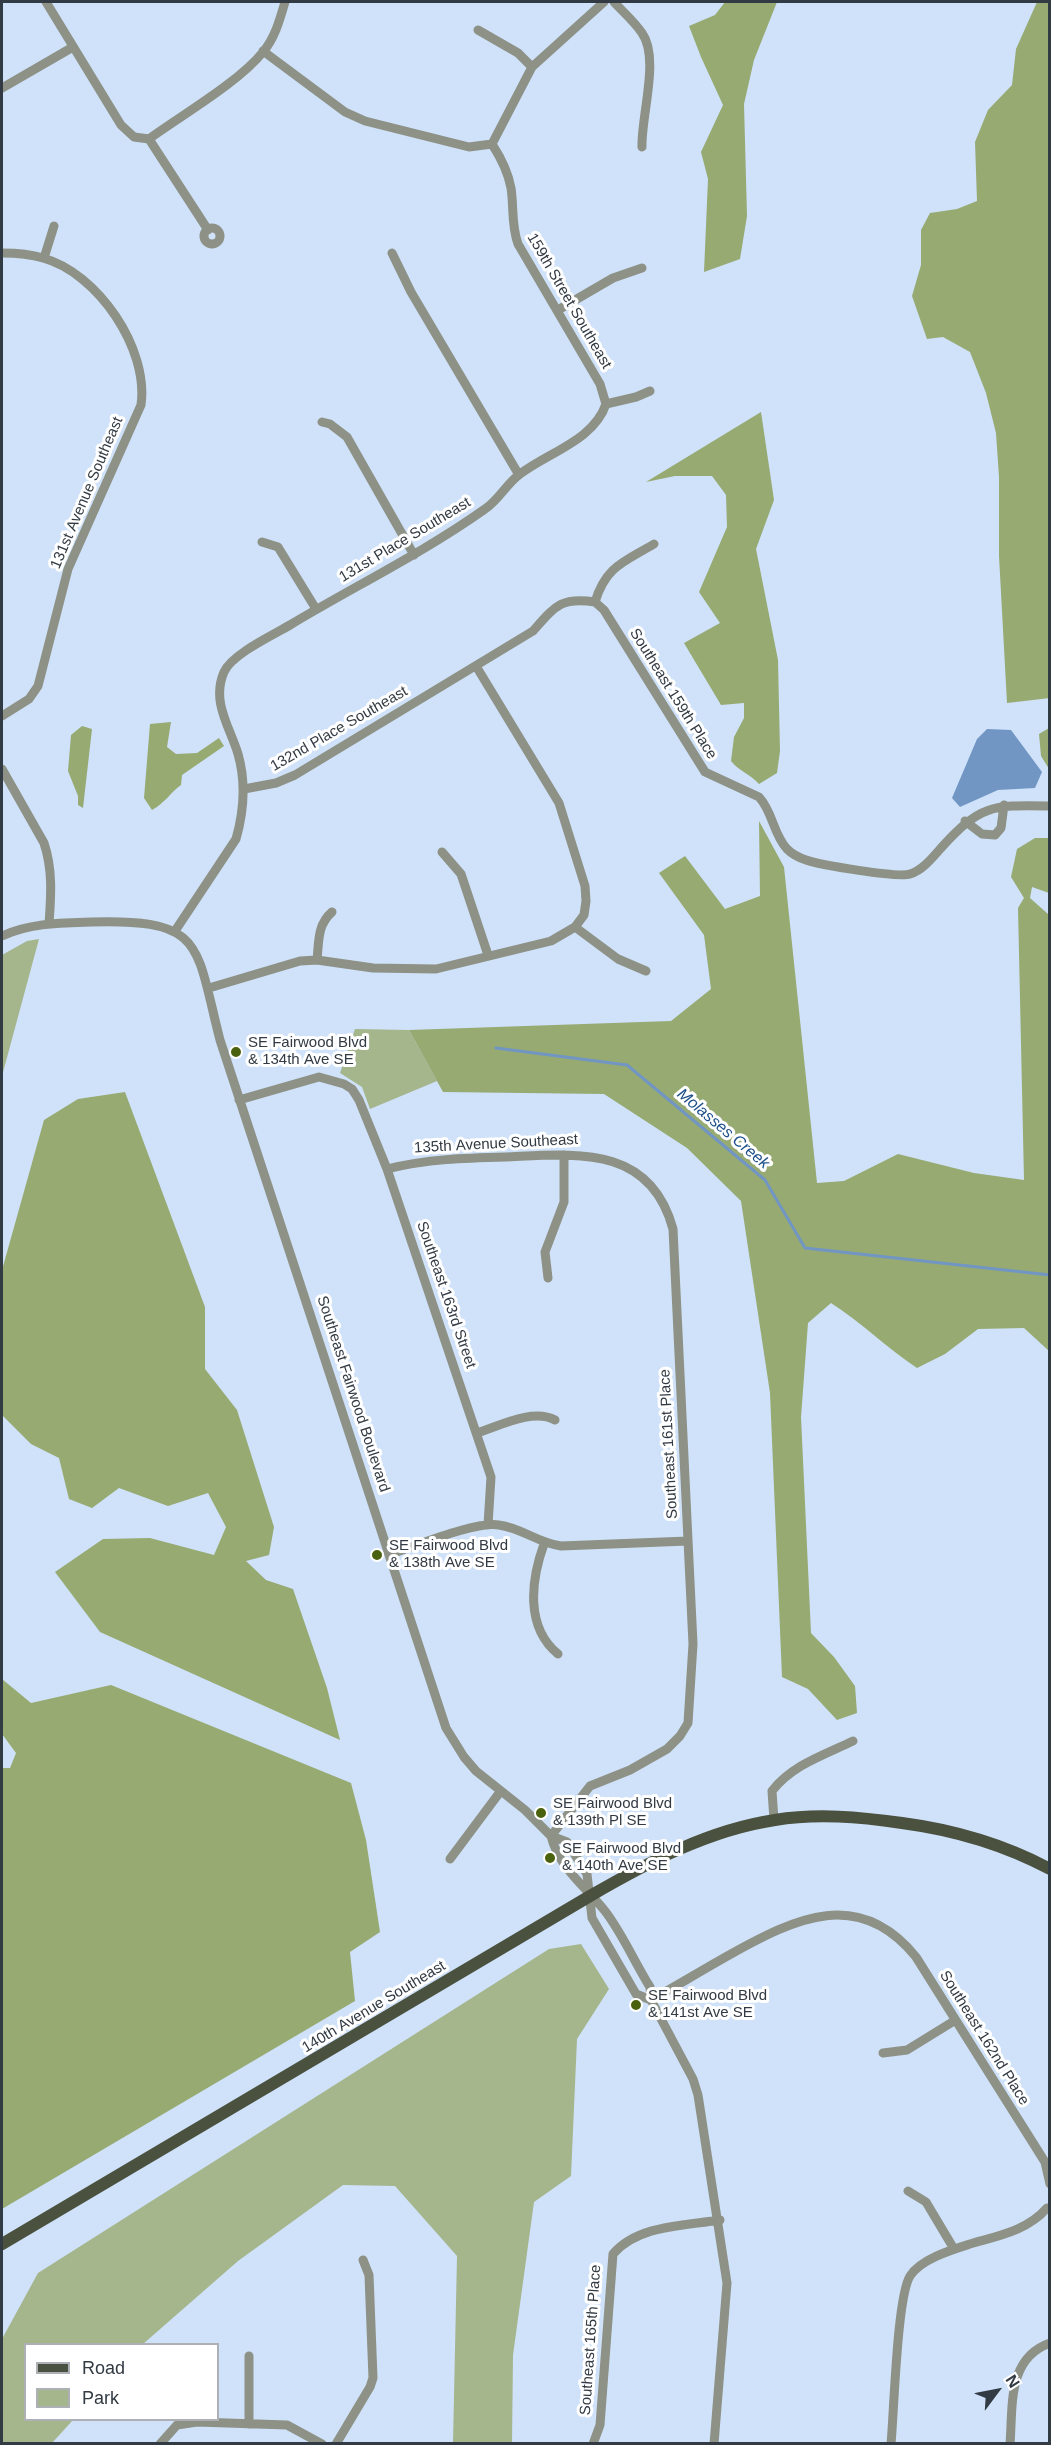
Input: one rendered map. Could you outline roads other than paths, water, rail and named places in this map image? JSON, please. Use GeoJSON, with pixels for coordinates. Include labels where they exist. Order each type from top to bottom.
{"type":"FeatureCollection","features":[{"type":"Feature","properties":{"kind":"main road","name":"140th Avenue Southeast"},"geometry":{"type":"LineString","coordinates":[[2,2244],[590,1896],[651,1861],[701,1840],[774,1820],[857,1817],[924,1826],[980,1838],[1050,1869]]}},
{"type":"Feature","properties":{"kind":"street"},"geometry":{"type":"LineString","coordinates":[[46,2],[121,125],[134,137],[149,139],[245,69],[263,51],[278,26],[285,2]]}},
{"type":"Feature","properties":{"kind":"street"},"geometry":{"type":"LineString","coordinates":[[263,51],[345,112],[365,121],[469,147],[492,144],[532,67],[604,2]]}},
{"type":"Feature","properties":{"kind":"street"},"geometry":{"type":"LineString","coordinates":[[614,2],[643,33],[649,46],[650,61],[641,126],[642,147]]}},
{"type":"Feature","properties":{"kind":"street"},"geometry":{"type":"LineString","coordinates":[[478,30],[518,53],[532,67]]}},
{"type":"Feature","properties":{"kind":"street"},"geometry":{"type":"LineString","coordinates":[[2,88],[73,47]]}},
{"type":"Feature","properties":{"kind":"street"},"geometry":{"type":"LineString","coordinates":[[149,139],[208,230]]}},
{"type":"Feature","properties":{"kind":"street","name":"159th Street Southeast"},"geometry":{"type":"LineString","coordinates":[[492,144],[507,170],[511,188],[513,231],[518,244],[600,384],[606,404]]}},
{"type":"Feature","properties":{"kind":"street"},"geometry":{"type":"LineString","coordinates":[[2,252],[44,258],[54,226]]}},
{"type":"Feature","properties":{"kind":"street"},"geometry":{"type":"LineString","coordinates":[[392,253],[411,292],[519,474]]}},
{"type":"Feature","properties":{"kind":"street","name":"131st Avenue Southeast"},"geometry":{"type":"LineString","coordinates":[[2,716],[29,699],[38,686],[68,569],[141,405],[142,383],[137,358],[110,308],[91,286],[44,258]]}},
{"type":"Feature","properties":{"kind":"street"},"geometry":{"type":"LineString","coordinates":[[558,310],[613,278],[642,268]]}},
{"type":"Feature","properties":{"kind":"street"},"geometry":{"type":"LineString","coordinates":[[606,404],[650,391]]}},
{"type":"Feature","properties":{"kind":"street","name":"131st Place Southeast"},"geometry":{"type":"LineString","coordinates":[[244,789],[238,754],[219,701],[224,670],[236,658],[316,609],[414,555],[488,507],[519,474],[591,430],[606,404]]}},
{"type":"Feature","properties":{"kind":"street"},"geometry":{"type":"LineString","coordinates":[[322,422],[330,424],[347,438],[414,555]]}},
{"type":"Feature","properties":{"kind":"street"},"geometry":{"type":"LineString","coordinates":[[262,542],[278,546],[316,609]]}},
{"type":"Feature","properties":{"kind":"street"},"geometry":{"type":"LineString","coordinates":[[595,602],[600,584],[608,572],[654,544]]}},
{"type":"Feature","properties":{"kind":"street","name":"132nd Place Southeast"},"geometry":{"type":"LineString","coordinates":[[244,789],[276,783],[295,775],[533,631],[555,607],[565,601],[595,602]]}},
{"type":"Feature","properties":{"kind":"street","name":"Southeast 159th Place"},"geometry":{"type":"LineString","coordinates":[[595,602],[604,610],[705,772],[759,797],[765,804],[779,840],[796,855],[807,861],[910,874],[928,863],[966,821],[1004,805],[1050,806]]}},
{"type":"Feature","properties":{"kind":"street"},"geometry":{"type":"LineString","coordinates":[[208,988],[300,961],[317,960],[373,968],[436,969],[551,941],[575,927],[584,915],[585,886],[559,803],[476,666]]}},
{"type":"Feature","properties":{"kind":"street"},"geometry":{"type":"LineString","coordinates":[[2,769],[44,843],[48,855],[51,872],[50,924]]}},
{"type":"Feature","properties":{"kind":"street"},"geometry":{"type":"LineString","coordinates":[[2,936],[18,928],[50,924],[138,921],[160,925],[175,931],[236,839],[244,789]]}},
{"type":"Feature","properties":{"kind":"street"},"geometry":{"type":"LineString","coordinates":[[966,821],[982,834],[994,835],[1001,828],[1004,805]]}},
{"type":"Feature","properties":{"kind":"street"},"geometry":{"type":"LineString","coordinates":[[442,852],[461,874],[488,955]]}},
{"type":"Feature","properties":{"kind":"street"},"geometry":{"type":"LineString","coordinates":[[317,960],[320,928],[324,919],[332,912]]}},
{"type":"Feature","properties":{"kind":"street"},"geometry":{"type":"LineString","coordinates":[[575,927],[618,959],[646,971]]}},
{"type":"Feature","properties":{"kind":"street","name":"Southeast Fairwood Boulevard"},"geometry":{"type":"LineString","coordinates":[[175,931],[200,960],[219,1040],[418,1636],[428,1679],[446,1728],[464,1757],[500,1792],[525,1810],[551,1836],[567,1842],[586,1874],[592,1918],[636,1994],[651,2000]]}},
{"type":"Feature","properties":{"kind":"street","name":"Southeast 163rd Street"},"geometry":{"type":"LineString","coordinates":[[239,1100],[319,1077],[344,1084],[352,1089],[359,1100],[387,1169],[491,1477],[488,1525]]}},
{"type":"Feature","properties":{"kind":"street"},"geometry":{"type":"LineString","coordinates":[[548,1278],[545,1252],[564,1202],[564,1155]]}},
{"type":"Feature","properties":{"kind":"street","name":"135th Avenue Southeast"},"geometry":{"type":"LineString","coordinates":[[387,1169],[425,1160],[564,1155],[599,1157],[615,1161],[639,1175]]}},
{"type":"Feature","properties":{"kind":"street","name":"Southeast 161st Place"},"geometry":{"type":"LineString","coordinates":[[551,1836],[590,1786],[630,1770],[667,1749],[680,1736],[688,1723],[693,1644],[673,1228],[664,1203],[639,1175]]}},
{"type":"Feature","properties":{"kind":"street"},"geometry":{"type":"LineString","coordinates":[[477,1433],[532,1416],[547,1416],[555,1420]]}},
{"type":"Feature","properties":{"kind":"street"},"geometry":{"type":"LineString","coordinates":[[390,1554],[488,1525],[510,1527],[544,1544],[561,1546],[688,1541]]}},
{"type":"Feature","properties":{"kind":"street"},"geometry":{"type":"LineString","coordinates":[[544,1544],[534,1571],[533,1602],[546,1644],[558,1654]]}},
{"type":"Feature","properties":{"kind":"street"},"geometry":{"type":"LineString","coordinates":[[774,1820],[772,1791],[781,1780],[794,1769],[853,1742]]}},
{"type":"Feature","properties":{"kind":"street"},"geometry":{"type":"LineString","coordinates":[[450,1858],[500,1792]]}},
{"type":"Feature","properties":{"kind":"street","name":"Southeast Fairwood Boulevard"},"geometry":{"type":"LineString","coordinates":[[551,1836],[554,1848],[570,1872],[605,1911],[650,1987],[651,2000],[693,2079],[698,2095],[720,2220],[727,2283],[714,2444]]}},
{"type":"Feature","properties":{"kind":"street","name":"Southeast 162nd Place"},"geometry":{"type":"LineString","coordinates":[[651,2000],[779,1927],[831,1914],[850,1916],[872,1924],[905,1944],[1045,2162],[1050,2184]]}},
{"type":"Feature","properties":{"kind":"street"},"geometry":{"type":"LineString","coordinates":[[883,2053],[907,2050],[954,2021]]}},
{"type":"Feature","properties":{"kind":"street"},"geometry":{"type":"LineString","coordinates":[[908,2191],[926,2202],[954,2249]]}},
{"type":"Feature","properties":{"kind":"street"},"geometry":{"type":"LineString","coordinates":[[891,2444],[903,2299],[911,2275],[932,2259],[954,2249],[1023,2228],[1049,2206]]}},
{"type":"Feature","properties":{"kind":"street","name":"Southeast 165th Place"},"geometry":{"type":"LineString","coordinates":[[593,2444],[600,2425],[610,2268],[613,2254],[624,2242],[638,2234],[720,2220]]}},
{"type":"Feature","properties":{"kind":"street"},"geometry":{"type":"LineString","coordinates":[[336,2444],[373,2378],[369,2275],[363,2260]]}},
{"type":"Feature","properties":{"kind":"street"},"geometry":{"type":"LineString","coordinates":[[1010,2444],[1015,2376],[1023,2361],[1033,2350],[1050,2343]]}},
{"type":"Feature","properties":{"kind":"street"},"geometry":{"type":"LineString","coordinates":[[249,2356],[249,2424]]}},
{"type":"Feature","properties":{"kind":"street"},"geometry":{"type":"LineString","coordinates":[[160,2444],[177,2425],[186,2423],[287,2425],[322,2444]]}},
{"type":"Feature","properties":{"kind":"water"},"geometry":{"type":"Polygon","coordinates":[[[987,729],[1011,730],[1042,772],[1035,788],[998,790],[960,807],[952,798],[977,739],[987,729]]]}},
{"type":"Feature","properties":{"kind":"waterway","name":"Molasses Creek"},"geometry":{"type":"LineString","coordinates":[[496,1048],[627,1065],[765,1180],[805,1248],[1050,1275]]}},
{"type":"Feature","properties":{"kind":"place","name":"SE Fairwood Blvd & 134th Ave SE"},"geometry":{"type":"Point","coordinates":[236,1052]}},
{"type":"Feature","properties":{"kind":"place","name":"SE Fairwood Blvd & 138th Ave SE"},"geometry":{"type":"Point","coordinates":[377,1555]}},
{"type":"Feature","properties":{"kind":"place","name":"SE Fairwood Blvd & 139th Pl SE"},"geometry":{"type":"Point","coordinates":[541,1813]}},
{"type":"Feature","properties":{"kind":"place","name":"SE Fairwood Blvd & 140th Ave SE"},"geometry":{"type":"Point","coordinates":[550,1858]}},
{"type":"Feature","properties":{"kind":"place","name":"SE Fairwood Blvd & 141st Ave SE"},"geometry":{"type":"Point","coordinates":[636,2005]}}]}
